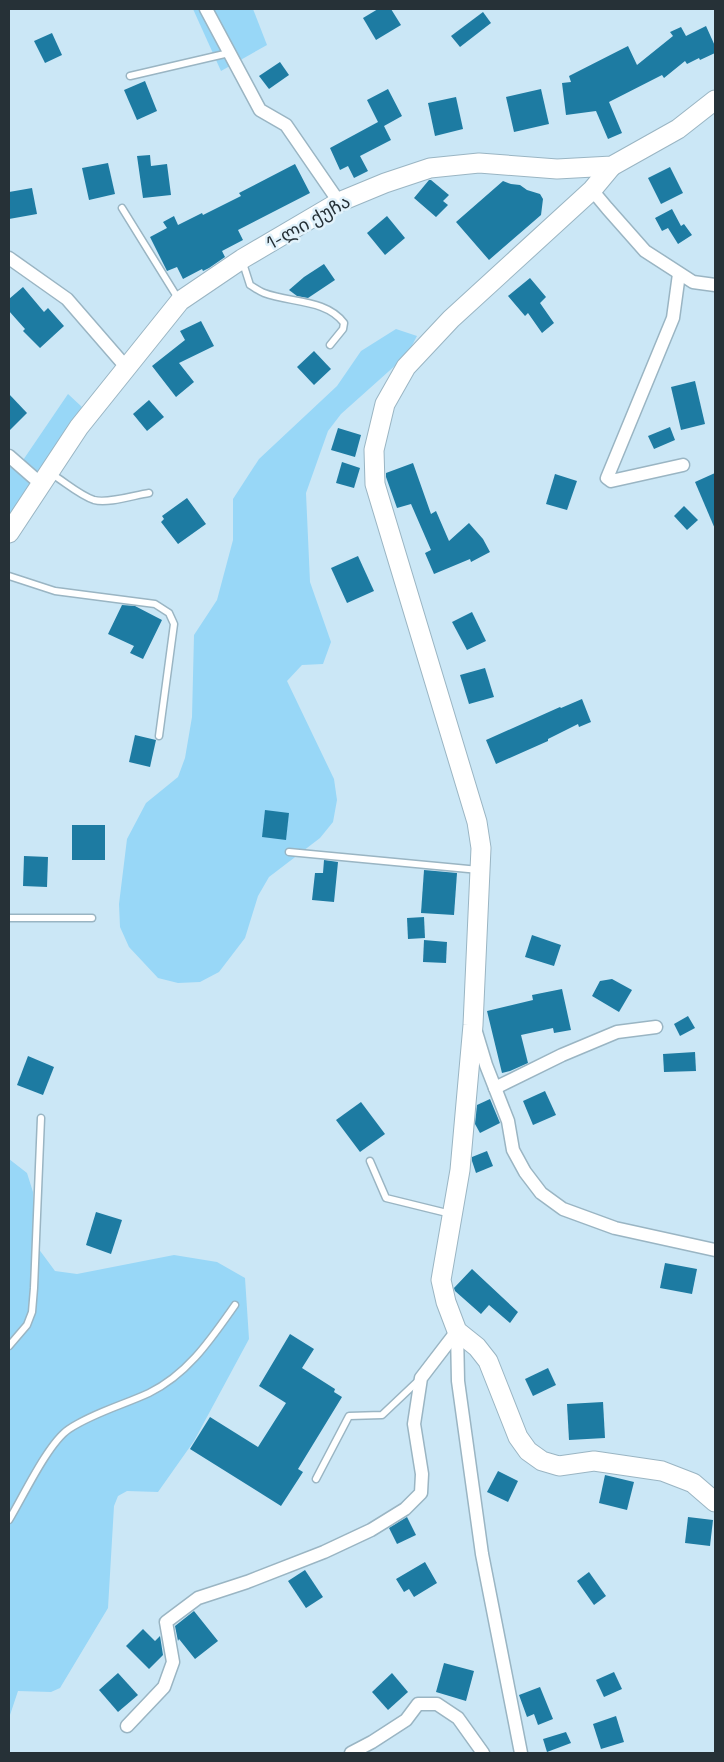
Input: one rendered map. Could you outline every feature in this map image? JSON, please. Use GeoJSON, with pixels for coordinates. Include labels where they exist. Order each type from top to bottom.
{"type":"FeatureCollection","features":[{"type":"Feature","properties":{"kind":"street"},"geometry":{"type":"LineString","coordinates":[[206,9],[260,110],[286,125],[339,202]]}},
{"type":"Feature","properties":{"kind":"street","name":"1-ლი ქუჩა"},"geometry":{"type":"LineString","coordinates":[[9,533],[78,427],[180,301],[242,259],[339,202],[385,183],[430,168],[478,163],[557,169],[612,166],[678,130],[715,100]]}},
{"type":"Feature","properties":{"kind":"street"},"geometry":{"type":"LineString","coordinates":[[521,1753],[482,1554],[458,1380],[457,1331],[446,1302],[441,1280],[460,1170],[473,1025],[481,848],[477,822],[375,484],[374,450],[385,404],[406,367],[451,319],[592,190],[612,166]]}},
{"type":"Feature","properties":{"kind":"street"},"geometry":{"type":"LineString","coordinates":[[592,190],[645,251],[693,282],[715,285]]}},
{"type":"Feature","properties":{"kind":"street"},"geometry":{"type":"LineString","coordinates":[[9,258],[67,299],[126,367]]}},
{"type":"Feature","properties":{"kind":"street"},"geometry":{"type":"LineString","coordinates":[[679,274],[673,318],[607,478],[612,481],[683,465]]}},
{"type":"Feature","properties":{"kind":"street"},"geometry":{"type":"LineString","coordinates":[[9,456],[45,478]]}},
{"type":"Feature","properties":{"kind":"street"},"geometry":{"type":"LineString","coordinates":[[473,1025],[508,1121],[514,1150],[525,1172],[541,1193],[563,1209],[615,1228],[715,1250]]}},
{"type":"Feature","properties":{"kind":"street"},"geometry":{"type":"LineString","coordinates":[[495,1088],[562,1055],[617,1032],[656,1027]]}},
{"type":"Feature","properties":{"kind":"street"},"geometry":{"type":"LineString","coordinates":[[127,1726],[164,1687],[173,1662],[166,1622],[198,1598],[247,1582],[324,1552],[371,1530],[405,1509],[421,1493],[422,1474],[414,1424],[421,1378],[457,1331]]}},
{"type":"Feature","properties":{"kind":"street"},"geometry":{"type":"LineString","coordinates":[[457,1331],[477,1347],[488,1361],[518,1437],[528,1452],[542,1461],[559,1466],[594,1461],[662,1471],[693,1483],[715,1502]]}},
{"type":"Feature","properties":{"kind":"street"},"geometry":{"type":"LineString","coordinates":[[351,1753],[406,1720],[418,1704],[437,1704],[458,1718],[483,1753]]}},
{"type":"Feature","properties":{"kind":"lane"},"geometry":{"type":"LineString","coordinates":[[130,76],[230,53]]}},
{"type":"Feature","properties":{"kind":"lane"},"geometry":{"type":"LineString","coordinates":[[122,208],[180,301]]}},
{"type":"Feature","properties":{"kind":"lane"},"geometry":{"type":"LineString","coordinates":[[242,259],[250,286],[264,293],[327,309],[340,317],[344,323],[343,329],[330,345]]}},
{"type":"Feature","properties":{"kind":"lane"},"geometry":{"type":"LineString","coordinates":[[45,478],[96,500],[149,493]]}},
{"type":"Feature","properties":{"kind":"lane"},"geometry":{"type":"LineString","coordinates":[[9,576],[55,592],[155,604],[169,614],[174,624],[160,736]]}},
{"type":"Feature","properties":{"kind":"lane"},"geometry":{"type":"LineString","coordinates":[[289,852],[480,870]]}},
{"type":"Feature","properties":{"kind":"lane"},"geometry":{"type":"LineString","coordinates":[[9,918],[92,918]]}},
{"type":"Feature","properties":{"kind":"lane"},"geometry":{"type":"LineString","coordinates":[[9,1346],[26,1325],[32,1312],[41,1118]]}},
{"type":"Feature","properties":{"kind":"lane"},"geometry":{"type":"LineString","coordinates":[[370,1160],[386,1198],[452,1214]]}},
{"type":"Feature","properties":{"kind":"lane"},"geometry":{"type":"LineString","coordinates":[[9,1520],[53,1445],[68,1430],[150,1392],[177,1376],[206,1347],[235,1305]]}},
{"type":"Feature","properties":{"kind":"lane"},"geometry":{"type":"LineString","coordinates":[[316,1479],[349,1416],[382,1415],[421,1378]]}},
{"type":"Feature","properties":{"kind":"shaded area"},"geometry":{"type":"Polygon","coordinates":[[[193,9],[253,9],[267,45],[221,71],[193,9]]]}},
{"type":"Feature","properties":{"kind":"shaded area"},"geometry":{"type":"Polygon","coordinates":[[[396,329],[417,336],[407,355],[341,414],[328,431],[306,493],[310,582],[331,642],[323,664],[302,665],[287,681],[334,779],[337,800],[333,822],[320,838],[269,877],[258,896],[245,938],[219,972],[200,982],[178,983],[158,978],[129,947],[120,927],[119,904],[127,839],[146,803],[178,777],[185,758],[192,717],[194,635],[217,600],[233,540],[233,499],[259,459],[337,386],[361,351],[396,329]]]}},
{"type":"Feature","properties":{"kind":"shaded area"},"geometry":{"type":"Polygon","coordinates":[[[68,394],[82,407],[9,517],[9,461],[17,469],[68,394]]]}},
{"type":"Feature","properties":{"kind":"shaded area"},"geometry":{"type":"Polygon","coordinates":[[[9,1159],[27,1173],[33,1192],[35,1244],[55,1271],[77,1274],[174,1255],[217,1262],[245,1278],[249,1339],[194,1441],[158,1492],[127,1491],[118,1496],[114,1506],[108,1608],[60,1688],[51,1692],[18,1691],[9,1718],[9,1159]]]}},
{"type":"Feature","properties":{"kind":"building"},"geometry":{"type":"Polygon","coordinates":[[[378,9],[391,9],[401,25],[376,40],[363,18],[378,9]]]}},
{"type":"Feature","properties":{"kind":"building"},"geometry":{"type":"Polygon","coordinates":[[[483,12],[491,23],[460,47],[451,36],[483,12]]]}},
{"type":"Feature","properties":{"kind":"building"},"geometry":{"type":"Polygon","coordinates":[[[706,26],[715,46],[715,53],[687,64],[685,61],[664,78],[662,75],[609,102],[622,133],[608,139],[596,111],[566,115],[562,83],[571,82],[569,76],[628,46],[637,65],[673,36],[670,32],[681,27],[686,36],[706,26]]]}},
{"type":"Feature","properties":{"kind":"building"},"geometry":{"type":"Polygon","coordinates":[[[52,33],[62,55],[45,63],[34,41],[52,33]]]}},
{"type":"Feature","properties":{"kind":"building"},"geometry":{"type":"Polygon","coordinates":[[[280,62],[289,75],[269,89],[259,76],[280,62]]]}},
{"type":"Feature","properties":{"kind":"building"},"geometry":{"type":"Polygon","coordinates":[[[145,81],[157,111],[137,120],[124,90],[145,81]]]}},
{"type":"Feature","properties":{"kind":"building"},"geometry":{"type":"Polygon","coordinates":[[[388,89],[402,116],[384,126],[391,140],[360,156],[368,171],[354,178],[348,166],[340,170],[330,148],[378,122],[367,100],[388,89]]]}},
{"type":"Feature","properties":{"kind":"building"},"geometry":{"type":"Polygon","coordinates":[[[541,89],[549,124],[514,132],[506,97],[541,89]]]}},
{"type":"Feature","properties":{"kind":"building"},"geometry":{"type":"Polygon","coordinates":[[[456,97],[463,129],[435,136],[428,103],[456,97]]]}},
{"type":"Feature","properties":{"kind":"building"},"geometry":{"type":"Polygon","coordinates":[[[150,155],[151,166],[167,164],[171,195],[143,198],[137,156],[150,155]]]}},
{"type":"Feature","properties":{"kind":"building"},"geometry":{"type":"Polygon","coordinates":[[[108,163],[115,194],[89,200],[82,168],[108,163]]]}},
{"type":"Feature","properties":{"kind":"building"},"geometry":{"type":"Polygon","coordinates":[[[295,164],[310,193],[238,230],[243,240],[222,251],[225,257],[209,268],[203,271],[202,269],[183,279],[177,267],[167,271],[150,237],[167,228],[163,222],[174,216],[178,225],[202,213],[203,215],[241,196],[239,193],[295,164]]]}},
{"type":"Feature","properties":{"kind":"building"},"geometry":{"type":"Polygon","coordinates":[[[670,167],[683,193],[661,204],[648,178],[670,167]]]}},
{"type":"Feature","properties":{"kind":"building"},"geometry":{"type":"Polygon","coordinates":[[[429,180],[449,195],[443,201],[448,205],[436,217],[414,198],[429,180]]]}},
{"type":"Feature","properties":{"kind":"building"},"geometry":{"type":"Polygon","coordinates":[[[503,181],[520,185],[527,190],[540,194],[543,199],[541,215],[489,260],[456,222],[503,181]]]}},
{"type":"Feature","properties":{"kind":"building"},"geometry":{"type":"Polygon","coordinates":[[[32,188],[37,214],[9,219],[9,192],[32,188]]]}},
{"type":"Feature","properties":{"kind":"building"},"geometry":{"type":"Polygon","coordinates":[[[672,209],[681,226],[684,224],[692,235],[678,244],[668,228],[662,231],[655,218],[672,209]]]}},
{"type":"Feature","properties":{"kind":"building"},"geometry":{"type":"Polygon","coordinates":[[[387,216],[405,238],[385,255],[367,233],[387,216]]]}},
{"type":"Feature","properties":{"kind":"building"},"geometry":{"type":"Polygon","coordinates":[[[324,264],[335,280],[308,298],[297,296],[289,290],[304,277],[324,264]]]}},
{"type":"Feature","properties":{"kind":"building"},"geometry":{"type":"Polygon","coordinates":[[[530,278],[546,297],[540,303],[554,323],[542,333],[528,313],[525,316],[508,296],[530,278]]]}},
{"type":"Feature","properties":{"kind":"building"},"geometry":{"type":"Polygon","coordinates":[[[23,287],[44,312],[48,308],[64,326],[40,348],[23,331],[25,329],[9,311],[9,299],[23,287]]]}},
{"type":"Feature","properties":{"kind":"building"},"geometry":{"type":"Polygon","coordinates":[[[201,321],[214,346],[179,363],[194,382],[176,397],[152,366],[185,340],[180,331],[201,321]]]}},
{"type":"Feature","properties":{"kind":"building"},"geometry":{"type":"Polygon","coordinates":[[[314,351],[331,369],[314,385],[297,367],[314,351]]]}},
{"type":"Feature","properties":{"kind":"building"},"geometry":{"type":"Polygon","coordinates":[[[695,381],[705,424],[681,430],[671,387],[695,381]]]}},
{"type":"Feature","properties":{"kind":"building"},"geometry":{"type":"Polygon","coordinates":[[[9,394],[27,413],[9,431],[9,394]]]}},
{"type":"Feature","properties":{"kind":"building"},"geometry":{"type":"Polygon","coordinates":[[[149,400],[164,417],[147,431],[133,414],[149,400]]]}},
{"type":"Feature","properties":{"kind":"building"},"geometry":{"type":"Polygon","coordinates":[[[670,427],[675,440],[654,449],[648,436],[670,427]]]}},
{"type":"Feature","properties":{"kind":"building"},"geometry":{"type":"Polygon","coordinates":[[[338,428],[361,435],[355,457],[331,450],[338,428]]]}},
{"type":"Feature","properties":{"kind":"building"},"geometry":{"type":"Polygon","coordinates":[[[342,462],[360,468],[354,488],[336,483],[342,462]]]}},
{"type":"Feature","properties":{"kind":"building"},"geometry":{"type":"Polygon","coordinates":[[[413,463],[431,514],[436,511],[449,541],[469,523],[483,539],[490,552],[471,562],[470,559],[434,574],[425,553],[431,550],[411,504],[397,508],[386,477],[386,473],[413,463]]]}},
{"type":"Feature","properties":{"kind":"building"},"geometry":{"type":"Polygon","coordinates":[[[715,473],[715,529],[695,482],[715,473]]]}},
{"type":"Feature","properties":{"kind":"building"},"geometry":{"type":"Polygon","coordinates":[[[555,474],[577,481],[567,510],[546,504],[555,474]]]}},
{"type":"Feature","properties":{"kind":"building"},"geometry":{"type":"Polygon","coordinates":[[[187,498],[206,524],[178,544],[161,522],[164,519],[162,516],[187,498]]]}},
{"type":"Feature","properties":{"kind":"building"},"geometry":{"type":"Polygon","coordinates":[[[684,506],[698,520],[687,530],[674,516],[684,506]]]}},
{"type":"Feature","properties":{"kind":"building"},"geometry":{"type":"Polygon","coordinates":[[[358,556],[374,591],[347,603],[331,568],[358,556]]]}},
{"type":"Feature","properties":{"kind":"building"},"geometry":{"type":"Polygon","coordinates":[[[122,605],[135,606],[162,620],[143,659],[130,653],[134,646],[108,634],[122,605]]]}},
{"type":"Feature","properties":{"kind":"building"},"geometry":{"type":"Polygon","coordinates":[[[472,612],[486,641],[467,650],[452,622],[472,612]]]}},
{"type":"Feature","properties":{"kind":"building"},"geometry":{"type":"Polygon","coordinates":[[[485,668],[494,697],[469,704],[460,675],[485,668]]]}},
{"type":"Feature","properties":{"kind":"building"},"geometry":{"type":"Polygon","coordinates":[[[582,699],[591,722],[579,727],[578,724],[548,739],[548,741],[496,764],[486,740],[582,699]]]}},
{"type":"Feature","properties":{"kind":"building"},"geometry":{"type":"Polygon","coordinates":[[[135,735],[156,740],[150,767],[129,762],[135,735]]]}},
{"type":"Feature","properties":{"kind":"building"},"geometry":{"type":"Polygon","coordinates":[[[265,810],[289,813],[286,840],[262,837],[265,810]]]}},
{"type":"Feature","properties":{"kind":"building"},"geometry":{"type":"Polygon","coordinates":[[[72,825],[105,825],[105,860],[72,860],[72,825]]]}},
{"type":"Feature","properties":{"kind":"building"},"geometry":{"type":"Polygon","coordinates":[[[24,856],[48,857],[47,887],[23,886],[24,856]]]}},
{"type":"Feature","properties":{"kind":"building"},"geometry":{"type":"Polygon","coordinates":[[[324,860],[338,862],[334,902],[312,900],[315,873],[323,873],[324,860]]]}},
{"type":"Feature","properties":{"kind":"building"},"geometry":{"type":"Polygon","coordinates":[[[424,870],[457,873],[454,915],[421,913],[424,870]]]}},
{"type":"Feature","properties":{"kind":"building"},"geometry":{"type":"Polygon","coordinates":[[[424,917],[425,938],[408,939],[407,918],[424,917]]]}},
{"type":"Feature","properties":{"kind":"building"},"geometry":{"type":"Polygon","coordinates":[[[532,935],[561,945],[554,966],[525,957],[532,935]]]}},
{"type":"Feature","properties":{"kind":"building"},"geometry":{"type":"Polygon","coordinates":[[[424,940],[447,942],[446,963],[423,962],[424,940]]]}},
{"type":"Feature","properties":{"kind":"building"},"geometry":{"type":"Polygon","coordinates":[[[612,979],[632,990],[619,1012],[592,996],[600,981],[612,979]]]}},
{"type":"Feature","properties":{"kind":"building"},"geometry":{"type":"Polygon","coordinates":[[[562,989],[571,1030],[554,1033],[553,1028],[521,1035],[528,1063],[502,1073],[487,1011],[533,1000],[532,995],[562,989]]]}},
{"type":"Feature","properties":{"kind":"building"},"geometry":{"type":"Polygon","coordinates":[[[688,1016],[695,1028],[680,1036],[674,1024],[688,1016]]]}},
{"type":"Feature","properties":{"kind":"building"},"geometry":{"type":"Polygon","coordinates":[[[695,1052],[696,1071],[664,1072],[663,1054],[695,1052]]]}},
{"type":"Feature","properties":{"kind":"building"},"geometry":{"type":"Polygon","coordinates":[[[28,1056],[54,1067],[43,1095],[17,1085],[28,1056]]]}},
{"type":"Feature","properties":{"kind":"building"},"geometry":{"type":"Polygon","coordinates":[[[545,1091],[556,1115],[533,1125],[523,1101],[545,1091]]]}},
{"type":"Feature","properties":{"kind":"building"},"geometry":{"type":"Polygon","coordinates":[[[490,1099],[500,1123],[480,1133],[475,1124],[477,1105],[490,1099]]]}},
{"type":"Feature","properties":{"kind":"building"},"geometry":{"type":"Polygon","coordinates":[[[361,1102],[385,1134],[360,1152],[336,1120],[361,1102]]]}},
{"type":"Feature","properties":{"kind":"building"},"geometry":{"type":"Polygon","coordinates":[[[487,1151],[493,1166],[476,1173],[472,1157],[487,1151]]]}},
{"type":"Feature","properties":{"kind":"building"},"geometry":{"type":"Polygon","coordinates":[[[96,1212],[122,1220],[111,1254],[86,1245],[96,1212]]]}},
{"type":"Feature","properties":{"kind":"building"},"geometry":{"type":"Polygon","coordinates":[[[665,1263],[697,1269],[692,1294],[660,1288],[665,1263]]]}},
{"type":"Feature","properties":{"kind":"building"},"geometry":{"type":"Polygon","coordinates":[[[472,1269],[518,1312],[510,1323],[489,1305],[481,1314],[455,1291],[454,1288],[472,1269]]]}},
{"type":"Feature","properties":{"kind":"building"},"geometry":{"type":"Polygon","coordinates":[[[290,1334],[314,1349],[302,1368],[335,1389],[334,1392],[342,1397],[298,1469],[303,1472],[281,1506],[190,1449],[210,1417],[258,1447],[286,1403],[259,1386],[290,1334]]]}},
{"type":"Feature","properties":{"kind":"building"},"geometry":{"type":"Polygon","coordinates":[[[548,1368],[556,1385],[533,1396],[525,1379],[548,1368]]]}},
{"type":"Feature","properties":{"kind":"building"},"geometry":{"type":"Polygon","coordinates":[[[603,1402],[605,1438],[569,1440],[567,1404],[603,1402]]]}},
{"type":"Feature","properties":{"kind":"building"},"geometry":{"type":"Polygon","coordinates":[[[498,1471],[518,1481],[508,1502],[487,1492],[498,1471]]]}},
{"type":"Feature","properties":{"kind":"building"},"geometry":{"type":"Polygon","coordinates":[[[605,1475],[634,1482],[627,1510],[599,1503],[605,1475]]]}},
{"type":"Feature","properties":{"kind":"building"},"geometry":{"type":"Polygon","coordinates":[[[407,1517],[416,1535],[397,1544],[389,1528],[407,1517]]]}},
{"type":"Feature","properties":{"kind":"building"},"geometry":{"type":"Polygon","coordinates":[[[688,1517],[713,1520],[710,1546],[685,1543],[688,1517]]]}},
{"type":"Feature","properties":{"kind":"building"},"geometry":{"type":"Polygon","coordinates":[[[425,1562],[437,1583],[414,1597],[409,1589],[404,1592],[396,1579],[425,1562]]]}},
{"type":"Feature","properties":{"kind":"building"},"geometry":{"type":"Polygon","coordinates":[[[305,1570],[323,1597],[306,1608],[288,1581],[305,1570]]]}},
{"type":"Feature","properties":{"kind":"building"},"geometry":{"type":"Polygon","coordinates":[[[589,1572],[606,1596],[594,1605],[577,1581],[589,1572]]]}},
{"type":"Feature","properties":{"kind":"building"},"geometry":{"type":"Polygon","coordinates":[[[194,1611],[218,1641],[195,1659],[179,1639],[178,1641],[175,1626],[194,1611]]]}},
{"type":"Feature","properties":{"kind":"building"},"geometry":{"type":"Polygon","coordinates":[[[143,1629],[155,1641],[160,1636],[163,1655],[149,1669],[126,1646],[143,1629]]]}},
{"type":"Feature","properties":{"kind":"building"},"geometry":{"type":"Polygon","coordinates":[[[444,1663],[474,1671],[466,1701],[436,1692],[444,1663]]]}},
{"type":"Feature","properties":{"kind":"building"},"geometry":{"type":"Polygon","coordinates":[[[614,1672],[622,1689],[604,1697],[596,1680],[614,1672]]]}},
{"type":"Feature","properties":{"kind":"building"},"geometry":{"type":"Polygon","coordinates":[[[118,1673],[138,1695],[118,1712],[99,1690],[118,1673]]]}},
{"type":"Feature","properties":{"kind":"building"},"geometry":{"type":"Polygon","coordinates":[[[392,1673],[408,1692],[388,1710],[372,1692],[392,1673]]]}},
{"type":"Feature","properties":{"kind":"building"},"geometry":{"type":"Polygon","coordinates":[[[540,1687],[553,1719],[538,1725],[534,1714],[527,1717],[519,1695],[540,1687]]]}},
{"type":"Feature","properties":{"kind":"building"},"geometry":{"type":"Polygon","coordinates":[[[616,1716],[624,1742],[601,1749],[593,1724],[616,1716]]]}},
{"type":"Feature","properties":{"kind":"building"},"geometry":{"type":"Polygon","coordinates":[[[566,1732],[571,1743],[547,1752],[543,1739],[566,1732]]]}}]}
